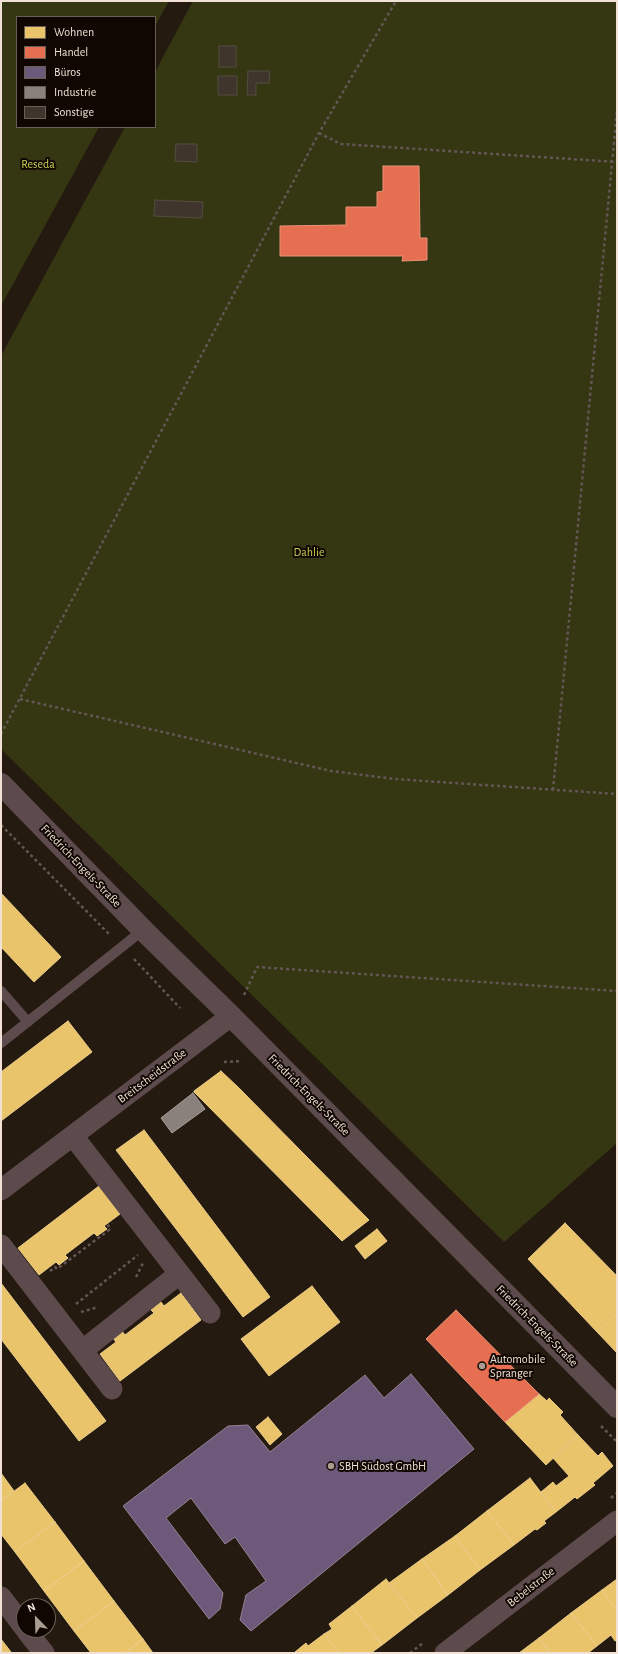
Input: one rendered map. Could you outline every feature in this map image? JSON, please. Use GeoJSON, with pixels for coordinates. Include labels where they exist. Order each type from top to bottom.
{"type":"FeatureCollection","features":[{"type":"Feature","properties":{"kind":"street","name":"Friedrich-Engels-Straße"},"geometry":{"type":"LineString","coordinates":[[1,784],[143,930],[231,1016],[617,1407]]}},
{"type":"Feature","properties":{"kind":"street","name":"Breitscheidstraße"},"geometry":{"type":"LineString","coordinates":[[1,1190],[231,1016]]}},
{"type":"Feature","properties":{"kind":"street"},"geometry":{"type":"LineString","coordinates":[[73,1136],[210,1313]]}},
{"type":"Feature","properties":{"kind":"street"},"geometry":{"type":"LineString","coordinates":[[1,1245],[112,1389]]}},
{"type":"Feature","properties":{"kind":"street"},"geometry":{"type":"LineString","coordinates":[[83,1350],[179,1274]]}},
{"type":"Feature","properties":{"kind":"street","name":"Bebelstraße"},"geometry":{"type":"LineString","coordinates":[[446,1653],[617,1521]]}},
{"type":"Feature","properties":{"kind":"street"},"geometry":{"type":"LineString","coordinates":[[1,1597],[16,1617]]}},
{"type":"Feature","properties":{"kind":"street"},"geometry":{"type":"LineString","coordinates":[[32,1638],[44,1653]]}},
{"type":"Feature","properties":{"kind":"lane"},"geometry":{"type":"LineString","coordinates":[[1,1043],[143,930]]}},
{"type":"Feature","properties":{"kind":"lane"},"geometry":{"type":"LineString","coordinates":[[1,991],[28,1022]]}},
{"type":"Feature","properties":{"kind":"path"},"geometry":{"type":"LineString","coordinates":[[1,734],[319,133],[396,1]]}},
{"type":"Feature","properties":{"kind":"path"},"geometry":{"type":"LineString","coordinates":[[553,790],[617,110]]}},
{"type":"Feature","properties":{"kind":"path"},"geometry":{"type":"LineString","coordinates":[[319,133],[341,144],[617,162]]}},
{"type":"Feature","properties":{"kind":"path"},"geometry":{"type":"LineString","coordinates":[[20,699],[331,770],[395,779],[617,794]]}},
{"type":"Feature","properties":{"kind":"path"},"geometry":{"type":"LineString","coordinates":[[1,825],[122,946],[180,1008]]}},
{"type":"Feature","properties":{"kind":"path"},"geometry":{"type":"LineString","coordinates":[[244,994],[257,967],[617,991]]}},
{"type":"Feature","properties":{"kind":"path"},"geometry":{"type":"LineString","coordinates":[[32,1285],[55,1267],[57,1269],[109,1230],[107,1227],[130,1210]]}},
{"type":"Feature","properties":{"kind":"path"},"geometry":{"type":"LineString","coordinates":[[134,1281],[155,1242]]}},
{"type":"Feature","properties":{"kind":"path"},"geometry":{"type":"LineString","coordinates":[[58,1318],[155,1242]]}},
{"type":"Feature","properties":{"kind":"path"},"geometry":{"type":"LineString","coordinates":[[58,1318],[102,1306]]}},
{"type":"Feature","properties":{"kind":"green space","name":"Reseda"},"geometry":{"type":"Polygon","coordinates":[[[1,1],[169,1],[156,24],[156,16],[16,16],[16,128],[98,128],[1,306],[1,1]]]}},
{"type":"Feature","properties":{"kind":"green space","name":"Dahlie"},"geometry":{"type":"Polygon","coordinates":[[[193,1],[617,1],[617,1143],[504,1242],[1,749],[1,356],[124,128],[156,128],[156,70],[193,1]]]}},
{"type":"Feature","properties":{"kind":"building: Wohnen"},"geometry":{"type":"Polygon","coordinates":[[[1,893],[61,957],[34,982],[1,947],[1,893]]]}},
{"type":"Feature","properties":{"kind":"building: Wohnen"},"geometry":{"type":"Polygon","coordinates":[[[68,1021],[92,1052],[1,1121],[1,1072],[68,1021]]]}},
{"type":"Feature","properties":{"kind":"building: Wohnen"},"geometry":{"type":"Polygon","coordinates":[[[221,1071],[369,1220],[342,1241],[194,1092],[221,1071]]]}},
{"type":"Feature","properties":{"kind":"building: Wohnen"},"geometry":{"type":"Polygon","coordinates":[[[144,1130],[270,1297],[243,1317],[116,1150],[144,1130]]]}},
{"type":"Feature","properties":{"kind":"building: Wohnen"},"geometry":{"type":"Polygon","coordinates":[[[99,1186],[120,1214],[104,1226],[107,1229],[97,1236],[94,1233],[65,1255],[68,1258],[59,1265],[56,1262],[39,1275],[18,1248],[99,1186]]]}},
{"type":"Feature","properties":{"kind":"building: Wohnen"},"geometry":{"type":"Polygon","coordinates":[[[565,1223],[617,1276],[617,1314],[598,1333],[528,1259],[565,1223]]]}},
{"type":"Feature","properties":{"kind":"building: Wohnen"},"geometry":{"type":"Polygon","coordinates":[[[377,1229],[387,1241],[365,1259],[355,1246],[377,1229]]]}},
{"type":"Feature","properties":{"kind":"building: Wohnen"},"geometry":{"type":"Polygon","coordinates":[[[1,1283],[106,1421],[79,1441],[1,1339],[1,1283]]]}},
{"type":"Feature","properties":{"kind":"building: Wohnen"},"geometry":{"type":"Polygon","coordinates":[[[312,1286],[340,1322],[269,1376],[241,1339],[312,1286]]]}},
{"type":"Feature","properties":{"kind":"building: Wohnen"},"geometry":{"type":"Polygon","coordinates":[[[181,1293],[201,1320],[120,1381],[100,1354],[116,1342],[113,1338],[122,1331],[125,1335],[154,1313],[151,1310],[161,1302],[164,1306],[181,1293]]]}},
{"type":"Feature","properties":{"kind":"building: Wohnen"},"geometry":{"type":"Polygon","coordinates":[[[617,1314],[617,1353],[598,1333],[617,1314]]]}},
{"type":"Feature","properties":{"kind":"building: Wohnen"},"geometry":{"type":"Polygon","coordinates":[[[539,1394],[547,1401],[549,1398],[563,1412],[560,1415],[578,1435],[546,1465],[505,1422],[539,1394]]]}},
{"type":"Feature","properties":{"kind":"building: Wohnen"},"geometry":{"type":"Polygon","coordinates":[[[268,1417],[282,1434],[270,1445],[256,1427],[268,1417]]]}},
{"type":"Feature","properties":{"kind":"building: Wohnen"},"geometry":{"type":"Polygon","coordinates":[[[578,1435],[598,1456],[602,1452],[613,1466],[593,1483],[595,1485],[577,1499],[575,1497],[556,1512],[541,1492],[553,1482],[556,1486],[569,1476],[553,1458],[578,1435]]]}},
{"type":"Feature","properties":{"kind":"building: Wohnen"},"geometry":{"type":"Polygon","coordinates":[[[1,1473],[14,1491],[1,1501],[1,1473]]]}},
{"type":"Feature","properties":{"kind":"building: Wohnen"},"geometry":{"type":"Polygon","coordinates":[[[530,1478],[556,1512],[544,1521],[546,1523],[537,1530],[535,1529],[514,1545],[487,1511],[530,1478]]]}},
{"type":"Feature","properties":{"kind":"building: Wohnen"},"geometry":{"type":"Polygon","coordinates":[[[25,1483],[55,1522],[15,1552],[1,1534],[1,1501],[25,1483]]]}},
{"type":"Feature","properties":{"kind":"building: Wohnen"},"geometry":{"type":"Polygon","coordinates":[[[487,1511],[514,1545],[480,1570],[455,1536],[487,1511]]]}},
{"type":"Feature","properties":{"kind":"building: Wohnen"},"geometry":{"type":"Polygon","coordinates":[[[55,1522],[84,1561],[44,1591],[15,1552],[55,1522]]]}},
{"type":"Feature","properties":{"kind":"building: Wohnen"},"geometry":{"type":"Polygon","coordinates":[[[455,1536],[480,1570],[448,1595],[422,1559],[455,1536]]]}},
{"type":"Feature","properties":{"kind":"building: Wohnen"},"geometry":{"type":"Polygon","coordinates":[[[422,1559],[448,1595],[417,1618],[389,1583],[422,1559]]]}},
{"type":"Feature","properties":{"kind":"building: Wohnen"},"geometry":{"type":"Polygon","coordinates":[[[84,1561],[114,1601],[74,1631],[56,1607],[56,1598],[49,1598],[44,1591],[84,1561]]]}},
{"type":"Feature","properties":{"kind":"building: Wohnen"},"geometry":{"type":"Polygon","coordinates":[[[386,1579],[417,1618],[382,1645],[352,1606],[386,1579]]]}},
{"type":"Feature","properties":{"kind":"building: Wohnen"},"geometry":{"type":"Polygon","coordinates":[[[617,1579],[617,1610],[602,1590],[617,1579]]]}},
{"type":"Feature","properties":{"kind":"building: Wohnen"},"geometry":{"type":"Polygon","coordinates":[[[602,1590],[617,1610],[617,1640],[615,1641],[611,1635],[597,1646],[571,1613],[602,1590]]]}},
{"type":"Feature","properties":{"kind":"building: Wohnen"},"geometry":{"type":"Polygon","coordinates":[[[114,1601],[143,1639],[125,1653],[91,1653],[74,1631],[114,1601]]]}},
{"type":"Feature","properties":{"kind":"building: Wohnen"},"geometry":{"type":"Polygon","coordinates":[[[352,1606],[382,1645],[371,1653],[339,1653],[324,1634],[332,1629],[329,1624],[352,1606]]]}},
{"type":"Feature","properties":{"kind":"building: Wohnen"},"geometry":{"type":"Polygon","coordinates":[[[571,1613],[597,1646],[588,1653],[550,1653],[539,1638],[571,1613]]]}},
{"type":"Feature","properties":{"kind":"building: Wohnen"},"geometry":{"type":"Polygon","coordinates":[[[324,1634],[339,1653],[295,1652],[306,1643],[308,1646],[324,1634]]]}},
{"type":"Feature","properties":{"kind":"building: Wohnen"},"geometry":{"type":"Polygon","coordinates":[[[539,1638],[550,1653],[519,1653],[539,1638]]]}},
{"type":"Feature","properties":{"kind":"building: Wohnen"},"geometry":{"type":"Polygon","coordinates":[[[1,1639],[11,1652],[1,1653],[1,1639]]]}},
{"type":"Feature","properties":{"kind":"building: Wohnen"},"geometry":{"type":"Polygon","coordinates":[[[143,1639],[153,1653],[125,1653],[143,1639]]]}},
{"type":"Feature","properties":{"kind":"building: Handel"},"geometry":{"type":"Polygon","coordinates":[[[383,166],[419,166],[420,238],[427,238],[427,260],[402,261],[403,256],[280,256],[280,226],[346,225],[346,207],[377,207],[377,192],[383,191],[383,166]]]}},
{"type":"Feature","properties":{"kind":"building: Handel","name":"Automobile Spranger"},"geometry":{"type":"Polygon","coordinates":[[[456,1310],[539,1394],[505,1422],[426,1339],[456,1310]]]}},
{"type":"Feature","properties":{"kind":"building: Büros"},"geometry":{"type":"Polygon","coordinates":[[[411,1374],[474,1449],[251,1631],[240,1620],[246,1595],[266,1581],[235,1537],[225,1544],[191,1498],[166,1518],[223,1593],[220,1609],[209,1619],[123,1506],[228,1426],[248,1425],[270,1452],[365,1375],[384,1398],[411,1374]]]}},
{"type":"Feature","properties":{"kind":"building: Industrie"},"geometry":{"type":"Polygon","coordinates":[[[193,1093],[205,1109],[172,1133],[161,1118],[193,1093]]]}},
{"type":"Feature","properties":{"kind":"building: Sonstige"},"geometry":{"type":"Polygon","coordinates":[[[219,46],[236,46],[236,67],[219,67],[219,46]]]}},
{"type":"Feature","properties":{"kind":"building: Sonstige"},"geometry":{"type":"Polygon","coordinates":[[[248,71],[270,71],[269,83],[256,83],[256,95],[247,95],[248,71]]]}},
{"type":"Feature","properties":{"kind":"building: Sonstige"},"geometry":{"type":"Polygon","coordinates":[[[218,76],[237,76],[237,95],[218,95],[218,76]]]}},
{"type":"Feature","properties":{"kind":"building: Sonstige"},"geometry":{"type":"Polygon","coordinates":[[[176,144],[197,144],[197,162],[175,161],[176,144]]]}},
{"type":"Feature","properties":{"kind":"building: Sonstige"},"geometry":{"type":"Polygon","coordinates":[[[155,200],[203,202],[202,218],[154,216],[155,200]]]}},
{"type":"Feature","properties":{"kind":"place","name":"Automobile Spranger"},"geometry":{"type":"Point","coordinates":[482,1366]}},
{"type":"Feature","properties":{"kind":"place","name":"SBH Südost GmbH"},"geometry":{"type":"Point","coordinates":[331,1466]}}]}
